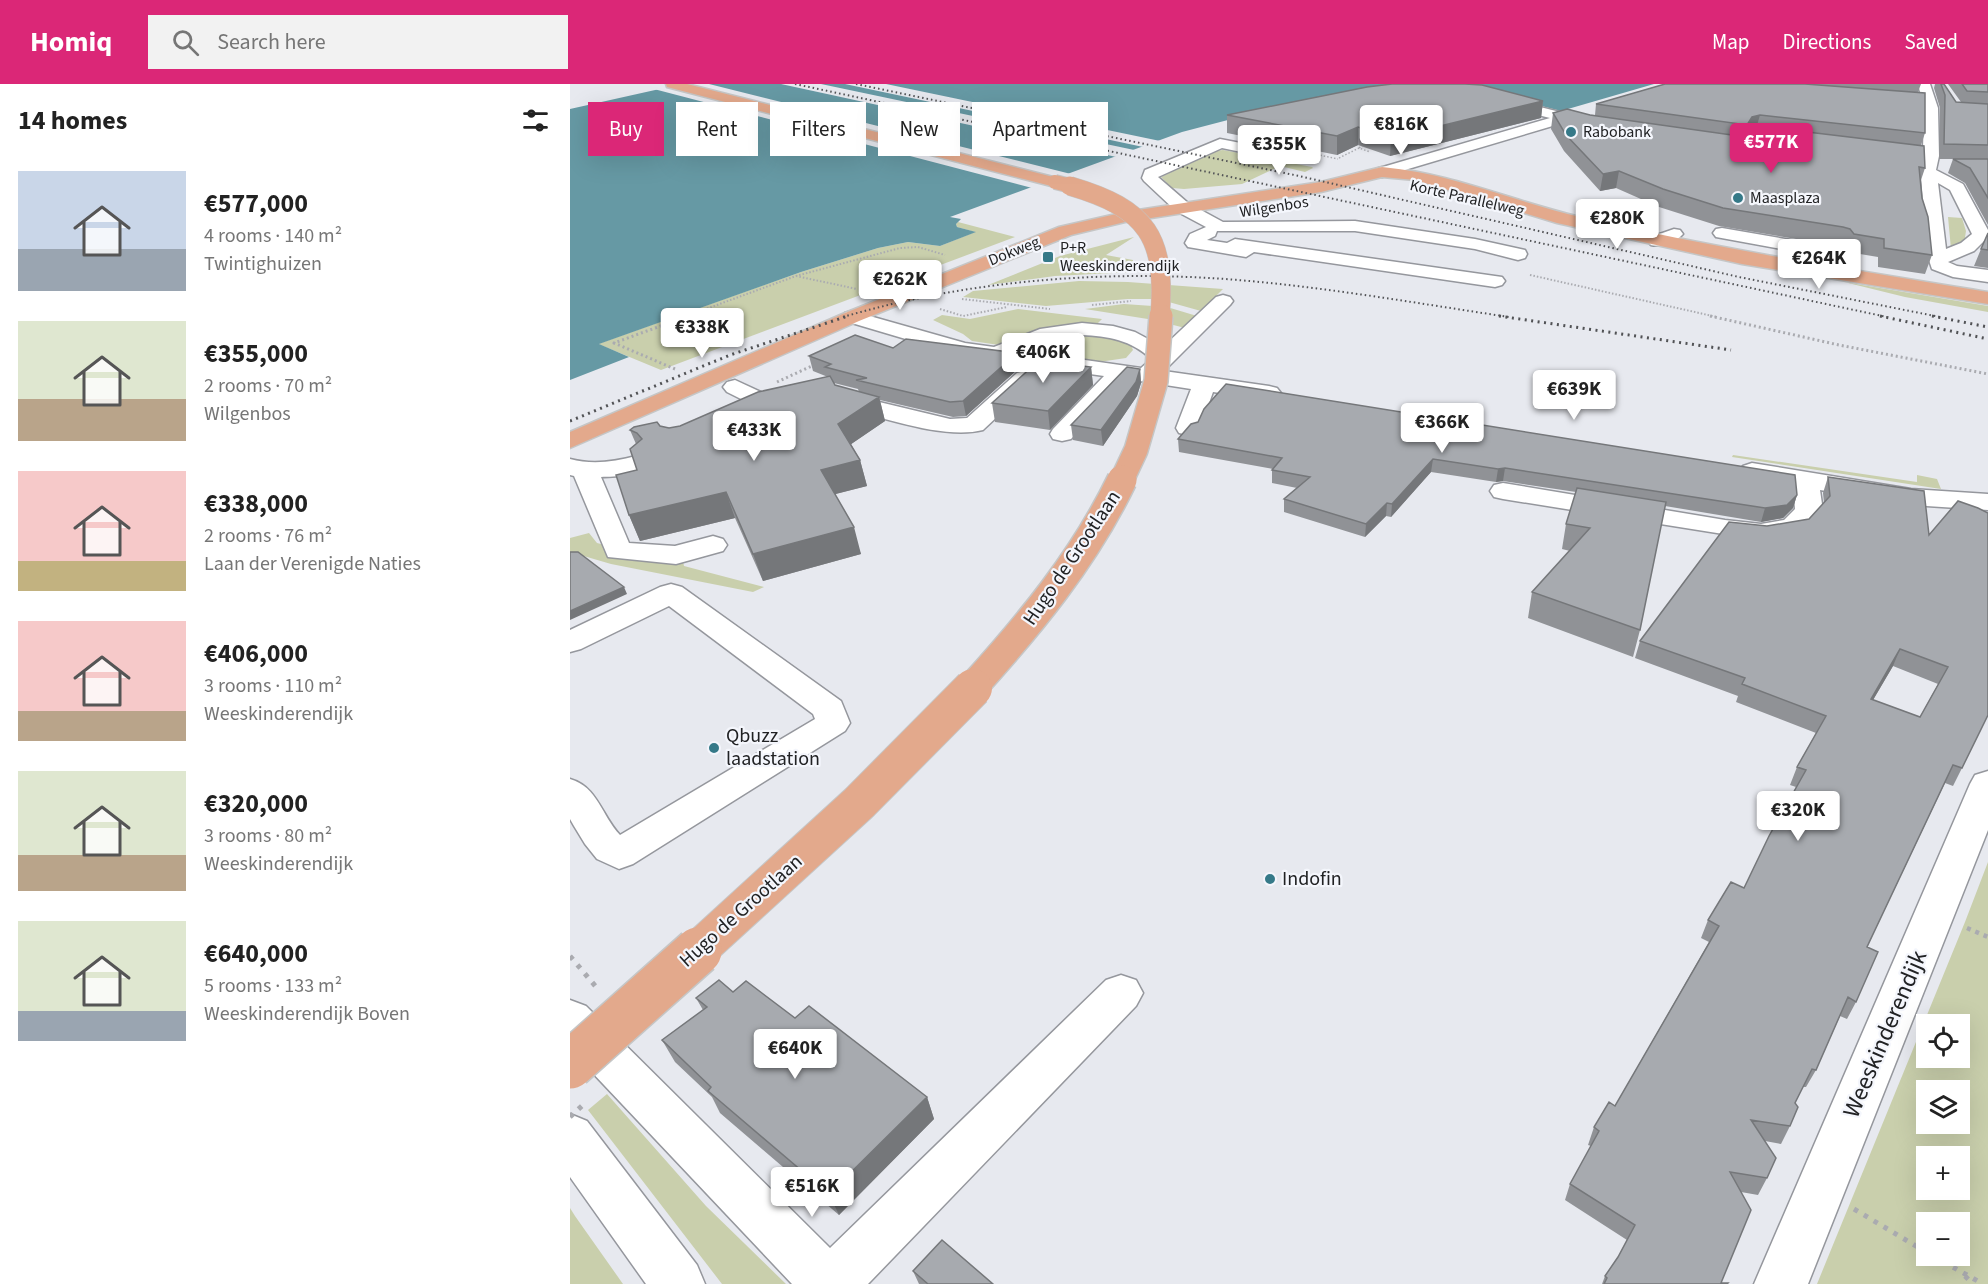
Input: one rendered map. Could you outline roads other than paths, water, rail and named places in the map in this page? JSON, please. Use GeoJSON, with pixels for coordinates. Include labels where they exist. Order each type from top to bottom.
{"type":"FeatureCollection","features":[{"type":"Feature","properties":{"kind":"main road","name":"Hugo de Grootlaan"},"geometry":{"type":"LineString","coordinates":[[570,1065],[813,847],[935,729],[1014,643],[1056,590],[1089,540],[1123,481],[1146,424],[1157,386],[1163,341],[1160,258],[1154,235],[1139,219],[1118,205],[1079,188],[672,84]]}},
{"type":"Feature","properties":{"kind":"main road","name":"Wilgenbos"},"geometry":{"type":"LineString","coordinates":[[1182,207],[1388,176],[1416,175]]}},
{"type":"Feature","properties":{"kind":"main road","name":"Korte Parallelweg"},"geometry":{"type":"LineString","coordinates":[[1416,175],[1584,224]]}},
{"type":"Feature","properties":{"kind":"main road","name":"Wilgenbos"},"geometry":{"type":"LineString","coordinates":[[1209,225],[1354,194],[1388,176]]}},
{"type":"Feature","properties":{"kind":"main road","name":"Korte Parallelweg"},"geometry":{"type":"LineString","coordinates":[[1388,176],[1417,188],[1584,224],[1666,237],[1988,298]]}},
{"type":"Feature","properties":{"kind":"main road","name":"Dokweg"},"geometry":{"type":"LineString","coordinates":[[570,441],[852,316],[1065,231],[1182,207]]}},
{"type":"Feature","properties":{"kind":"main road","name":"Dokweg"},"geometry":{"type":"LineString","coordinates":[[575,467],[735,387],[1053,245],[1105,232],[1209,225]]}},
{"type":"Feature","properties":{"kind":"street"},"geometry":{"type":"LineString","coordinates":[[1924,84],[1924,100],[1930,130],[1929,164],[1939,265],[1944,268],[1988,276]]}},
{"type":"Feature","properties":{"kind":"street"},"geometry":{"type":"LineString","coordinates":[[1492,99],[1568,120],[1611,128]]}},
{"type":"Feature","properties":{"kind":"street"},"geometry":{"type":"LineString","coordinates":[[1759,140],[1760,128],[1751,126],[1760,115],[1769,113]]}},
{"type":"Feature","properties":{"kind":"street","name":"Wilgenbos"},"geometry":{"type":"LineString","coordinates":[[1416,175],[1536,136],[1568,120]]}},
{"type":"Feature","properties":{"kind":"street","name":"Wilgenbos"},"geometry":{"type":"LineString","coordinates":[[1388,176],[1412,165],[1568,120]]}},
{"type":"Feature","properties":{"kind":"street"},"geometry":{"type":"LineString","coordinates":[[1914,129],[1930,130]]}},
{"type":"Feature","properties":{"kind":"street"},"geometry":{"type":"LineString","coordinates":[[1246,148],[1220,143],[1151,173],[1150,178],[1182,207],[1209,225],[1221,242],[1495,281]]}},
{"type":"Feature","properties":{"kind":"street"},"geometry":{"type":"LineString","coordinates":[[1869,149],[1902,153],[1929,164],[1957,187],[1981,234],[1977,241],[1952,255],[1937,256]]}},
{"type":"Feature","properties":{"kind":"street"},"geometry":{"type":"LineString","coordinates":[[1929,164],[1954,166]]}},
{"type":"Feature","properties":{"kind":"street"},"geometry":{"type":"LineString","coordinates":[[1209,225],[1236,228],[1355,226],[1475,244],[1518,254]]}},
{"type":"Feature","properties":{"kind":"street"},"geometry":{"type":"LineString","coordinates":[[1209,225],[1194,243],[1300,259]]}},
{"type":"Feature","properties":{"kind":"street"},"geometry":{"type":"LineString","coordinates":[[1722,233],[1837,255],[1829,267]]}},
{"type":"Feature","properties":{"kind":"street"},"geometry":{"type":"LineString","coordinates":[[1145,376],[1223,301]]}},
{"type":"Feature","properties":{"kind":"street"},"geometry":{"type":"LineString","coordinates":[[852,316],[937,342],[996,353],[1288,397]]}},
{"type":"Feature","properties":{"kind":"street"},"geometry":{"type":"LineString","coordinates":[[996,353],[1051,332],[1083,330],[1128,336],[1155,349],[1163,359]]}},
{"type":"Feature","properties":{"kind":"street"},"geometry":{"type":"LineString","coordinates":[[850,402],[950,426],[974,425],[1053,363]]}},
{"type":"Feature","properties":{"kind":"street"},"geometry":{"type":"LineString","coordinates":[[975,440],[990,430],[1053,363]]}},
{"type":"Feature","properties":{"kind":"street"},"geometry":{"type":"LineString","coordinates":[[1062,434],[1121,372]]}},
{"type":"Feature","properties":{"kind":"street"},"geometry":{"type":"LineString","coordinates":[[1188,428],[1204,384]]}},
{"type":"Feature","properties":{"kind":"street"},"geometry":{"type":"LineString","coordinates":[[725,421],[768,404],[735,387]]}},
{"type":"Feature","properties":{"kind":"street"},"geometry":{"type":"LineString","coordinates":[[636,464],[630,467],[575,467],[618,552],[676,555],[713,545]]}},
{"type":"Feature","properties":{"kind":"street"},"geometry":{"type":"LineString","coordinates":[[1734,469],[1911,497],[1988,502]]}},
{"type":"Feature","properties":{"kind":"street"},"geometry":{"type":"LineString","coordinates":[[1503,492],[1725,528],[1761,531],[1792,527],[1809,511],[1805,480]]}},
{"type":"Feature","properties":{"kind":"street"},"geometry":{"type":"LineString","coordinates":[[570,642],[671,593],[829,709],[833,723],[619,854],[608,850],[578,799],[570,792]]}},
{"type":"Feature","properties":{"kind":"street","name":"Weeskinderendijk"},"geometry":{"type":"LineString","coordinates":[[1781,1284],[1988,784]]}},
{"type":"Feature","properties":{"kind":"street"},"geometry":{"type":"LineString","coordinates":[[584,1004],[747,1201],[830,1284],[1121,993]]}},
{"type":"Feature","properties":{"kind":"street"},"geometry":{"type":"LineString","coordinates":[[570,1137],[678,1284]]}},
{"type":"Feature","properties":{"kind":"water"},"geometry":{"type":"Polygon","coordinates":[[[682,84],[1654,84],[1561,111],[1475,89],[1247,115],[1182,132],[950,217],[961,219],[956,224],[957,227],[976,232],[940,246],[908,242],[878,248],[801,272],[599,344],[629,357],[570,380],[570,109],[588,105],[588,156],[664,156],[664,102],[601,102],[682,84]]]}},
{"type":"Feature","properties":{"kind":"railway"},"geometry":{"type":"LineString","coordinates":[[795,84],[1887,317]]}},
{"type":"Feature","properties":{"kind":"railway"},"geometry":{"type":"LineString","coordinates":[[856,84],[1299,176],[1739,277],[1940,317]]}},
{"type":"Feature","properties":{"kind":"railway"},"geometry":{"type":"LineString","coordinates":[[843,317],[890,305],[984,287],[1032,281],[1129,276],[1261,282],[1367,295],[1509,317]]}},
{"type":"Feature","properties":{"kind":"railway"},"geometry":{"type":"LineString","coordinates":[[570,421],[730,355],[848,316]]}},
{"type":"Feature","properties":{"kind":"railway"},"geometry":{"type":"LineString","coordinates":[[1499,316],[1731,350]]}},
{"type":"Feature","properties":{"kind":"railway"},"geometry":{"type":"LineString","coordinates":[[1880,316],[1988,339]]}},
{"type":"Feature","properties":{"kind":"railway"},"geometry":{"type":"LineString","coordinates":[[1932,316],[1988,327]]}},
{"type":"Feature","properties":{"kind":"place","name":"Rabobank"},"geometry":{"type":"Point","coordinates":[1571,132]}},
{"type":"Feature","properties":{"kind":"place","name":"Maasplaza"},"geometry":{"type":"Point","coordinates":[1738,198]}},
{"type":"Feature","properties":{"kind":"place","name":"P+R Weeskinderendijk"},"geometry":{"type":"Point","coordinates":[1048,257]}},
{"type":"Feature","properties":{"kind":"place","name":"Qbuzz laadstation"},"geometry":{"type":"Point","coordinates":[714,748]}},
{"type":"Feature","properties":{"kind":"place","name":"Indofin"},"geometry":{"type":"Point","coordinates":[1270,879]}}]}
